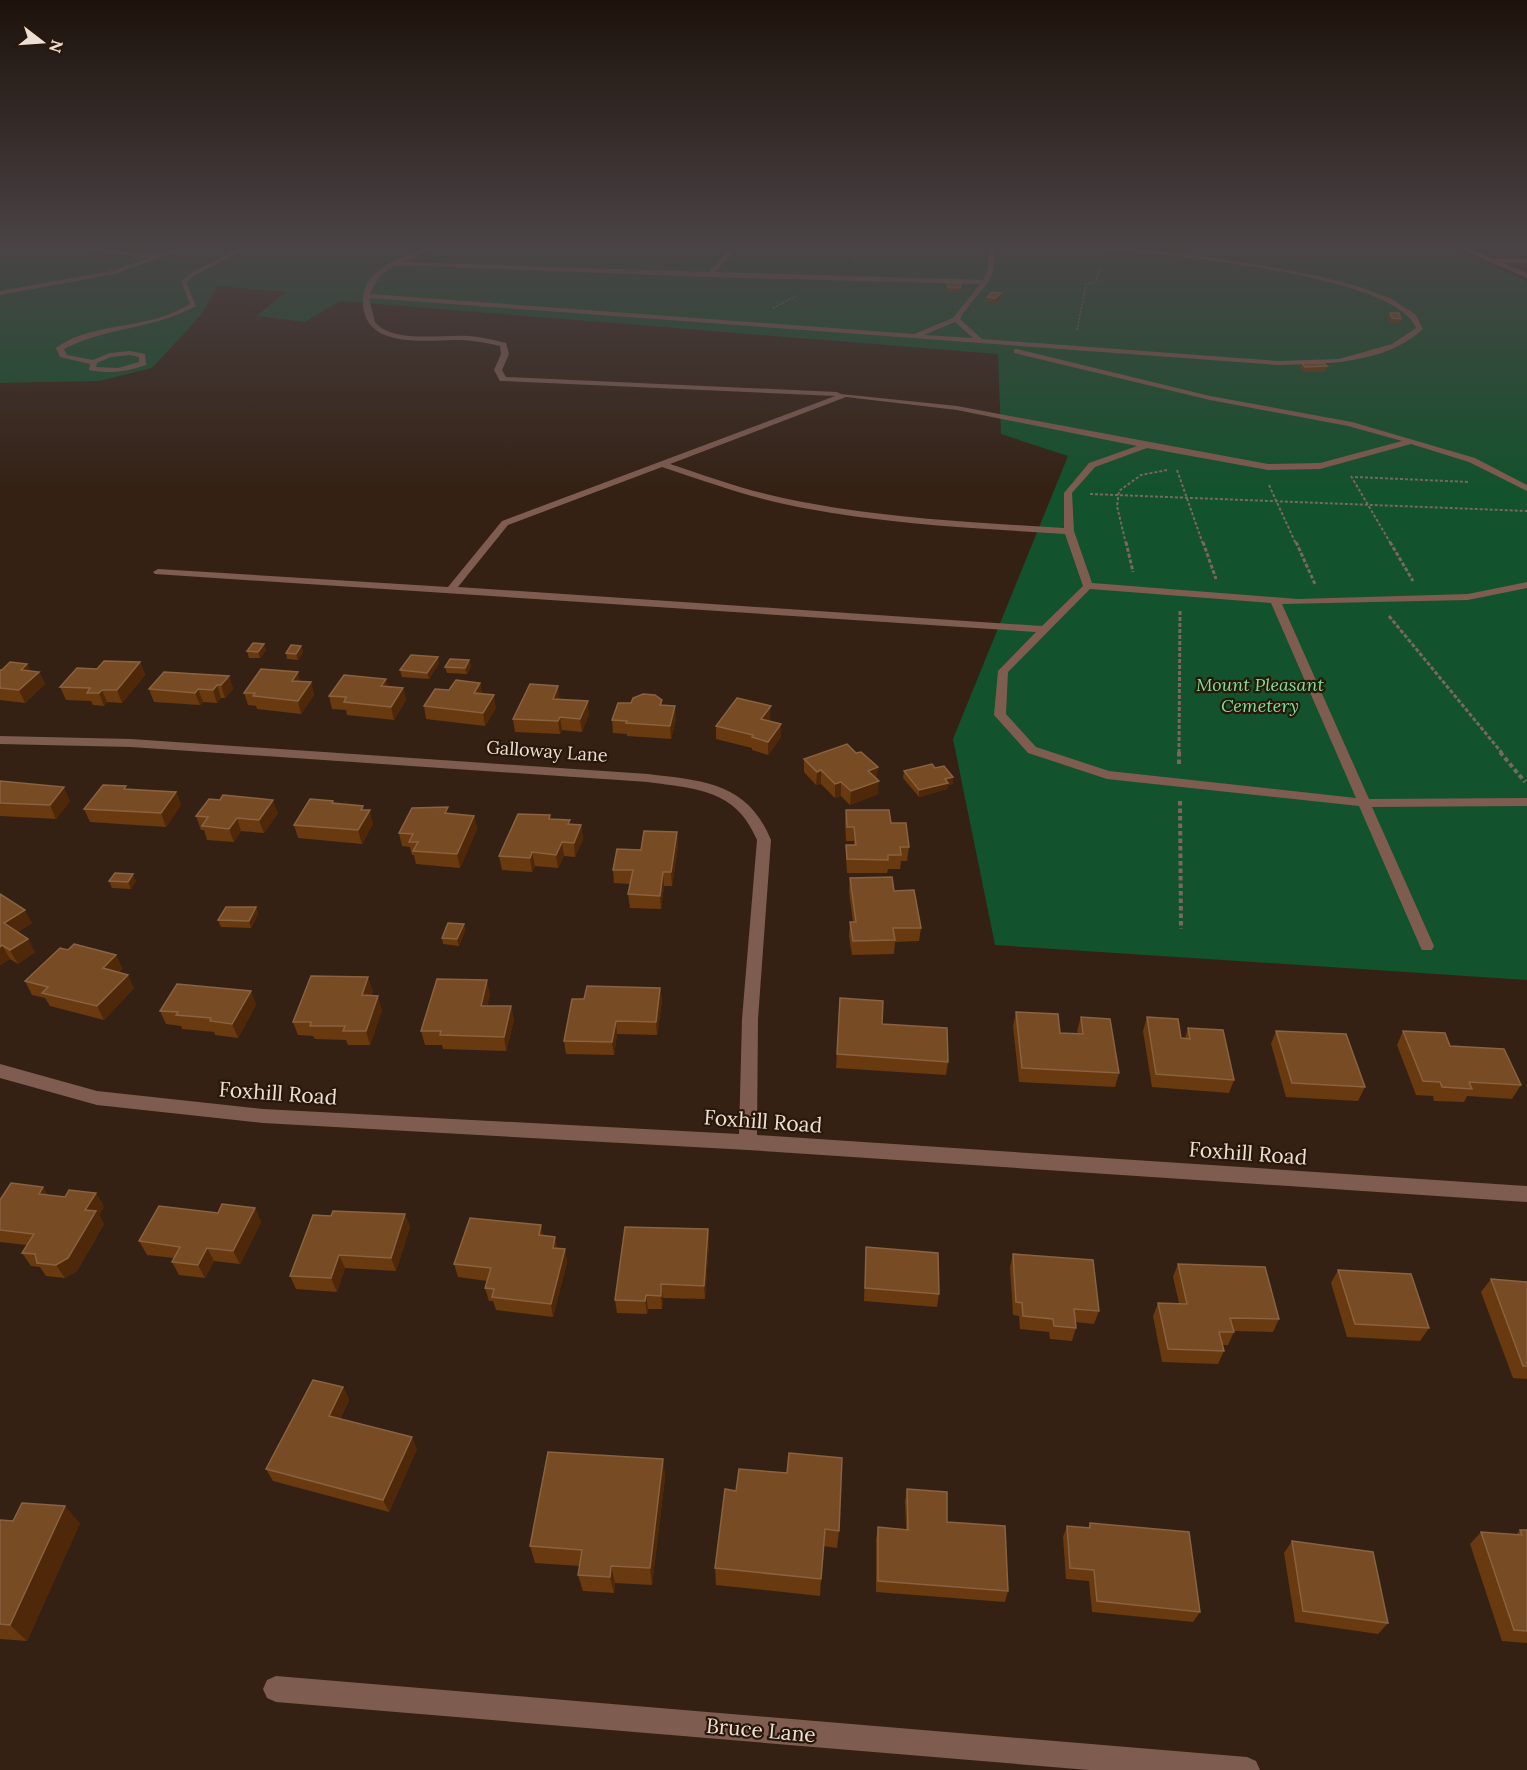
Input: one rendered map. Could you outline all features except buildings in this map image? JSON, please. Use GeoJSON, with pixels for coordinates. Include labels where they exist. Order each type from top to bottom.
{"type":"FeatureCollection","features":[{"type":"Feature","properties":{"kind":"street","name":"Galloway Lane"},"geometry":{"type":"LineString","coordinates":[[0,741],[131,743],[648,778],[717,790],[744,805],[759,824],[764,840],[750,1019],[748,1142]]}},
{"type":"Feature","properties":{"kind":"street","name":"Foxhill Road"},"geometry":{"type":"LineString","coordinates":[[0,1071],[97,1098],[263,1116],[748,1142],[1527,1194]]}},
{"type":"Feature","properties":{"kind":"street","name":"Bruce Lane"},"geometry":{"type":"LineString","coordinates":[[276,1689],[1247,1770]]}},
{"type":"Feature","properties":{"kind":"lane"},"geometry":{"type":"LineString","coordinates":[[94,362],[92,368],[107,372],[128,369],[143,363],[142,356],[130,353],[110,356],[94,362],[64,357],[60,348],[75,339],[141,327]]}},
{"type":"Feature","properties":{"kind":"lane"},"geometry":{"type":"LineString","coordinates":[[375,327],[394,337],[476,339],[503,345],[505,354],[498,370],[503,379],[845,395],[957,408],[1260,465],[1320,466],[1411,441]]}},
{"type":"Feature","properties":{"kind":"lane"},"geometry":{"type":"LineString","coordinates":[[775,327],[1278,363],[1339,361],[1395,346],[1419,327]]}},
{"type":"Feature","properties":{"kind":"lane"},"geometry":{"type":"LineString","coordinates":[[914,337],[938,327]]}},
{"type":"Feature","properties":{"kind":"lane"},"geometry":{"type":"LineString","coordinates":[[964,327],[980,342],[1210,398],[1349,424],[1411,441],[1472,460],[1527,488]]}},
{"type":"Feature","properties":{"kind":"lane"},"geometry":{"type":"LineString","coordinates":[[451,590],[505,523],[845,395]]}},
{"type":"Feature","properties":{"kind":"lane"},"geometry":{"type":"LineString","coordinates":[[1088,586],[1069,531],[1068,494],[1092,465],[1146,445]]}},
{"type":"Feature","properties":{"kind":"lane"},"geometry":{"type":"LineString","coordinates":[[661,464],[730,487],[783,501],[876,517],[1069,531]]}},
{"type":"Feature","properties":{"kind":"lane"},"geometry":{"type":"LineString","coordinates":[[158,572],[1044,629]]}},
{"type":"Feature","properties":{"kind":"lane"},"geometry":{"type":"LineString","coordinates":[[1527,585],[1468,597],[1323,601],[1275,600],[1088,586],[1003,671],[1000,715],[1032,750],[1107,775],[1364,803],[1527,802]]}},
{"type":"Feature","properties":{"kind":"lane"},"geometry":{"type":"LineString","coordinates":[[1275,600],[1427,946]]}},
{"type":"Feature","properties":{"kind":"path"},"geometry":{"type":"LineString","coordinates":[[1073,348],[1077,327]]}},
{"type":"Feature","properties":{"kind":"path"},"geometry":{"type":"LineString","coordinates":[[1341,460],[1423,598]]}},
{"type":"Feature","properties":{"kind":"path"},"geometry":{"type":"LineString","coordinates":[[1260,465],[1323,601]]}},
{"type":"Feature","properties":{"kind":"path"},"geometry":{"type":"LineString","coordinates":[[1137,590],[1117,506],[1119,491],[1141,475],[1164,470],[1187,472]]}},
{"type":"Feature","properties":{"kind":"path"},"geometry":{"type":"LineString","coordinates":[[1177,470],[1222,596]]}},
{"type":"Feature","properties":{"kind":"path"},"geometry":{"type":"LineString","coordinates":[[1351,477],[1471,482]]}},
{"type":"Feature","properties":{"kind":"path"},"geometry":{"type":"LineString","coordinates":[[1068,494],[1527,511]]}},
{"type":"Feature","properties":{"kind":"path"},"geometry":{"type":"LineString","coordinates":[[1375,600],[1527,784]]}},
{"type":"Feature","properties":{"kind":"green space","name":"Mount Pleasant Cemetery"},"geometry":{"type":"Polygon","coordinates":[[[0,327],[190,327],[152,368],[99,381],[0,383],[0,327]]]}},
{"type":"Feature","properties":{"kind":"green space","name":"Mount Pleasant Cemetery"},"geometry":{"type":"Polygon","coordinates":[[[658,327],[1527,327],[1527,980],[995,945],[953,739],[1068,456],[1001,434],[998,354],[658,327]]]}}]}
